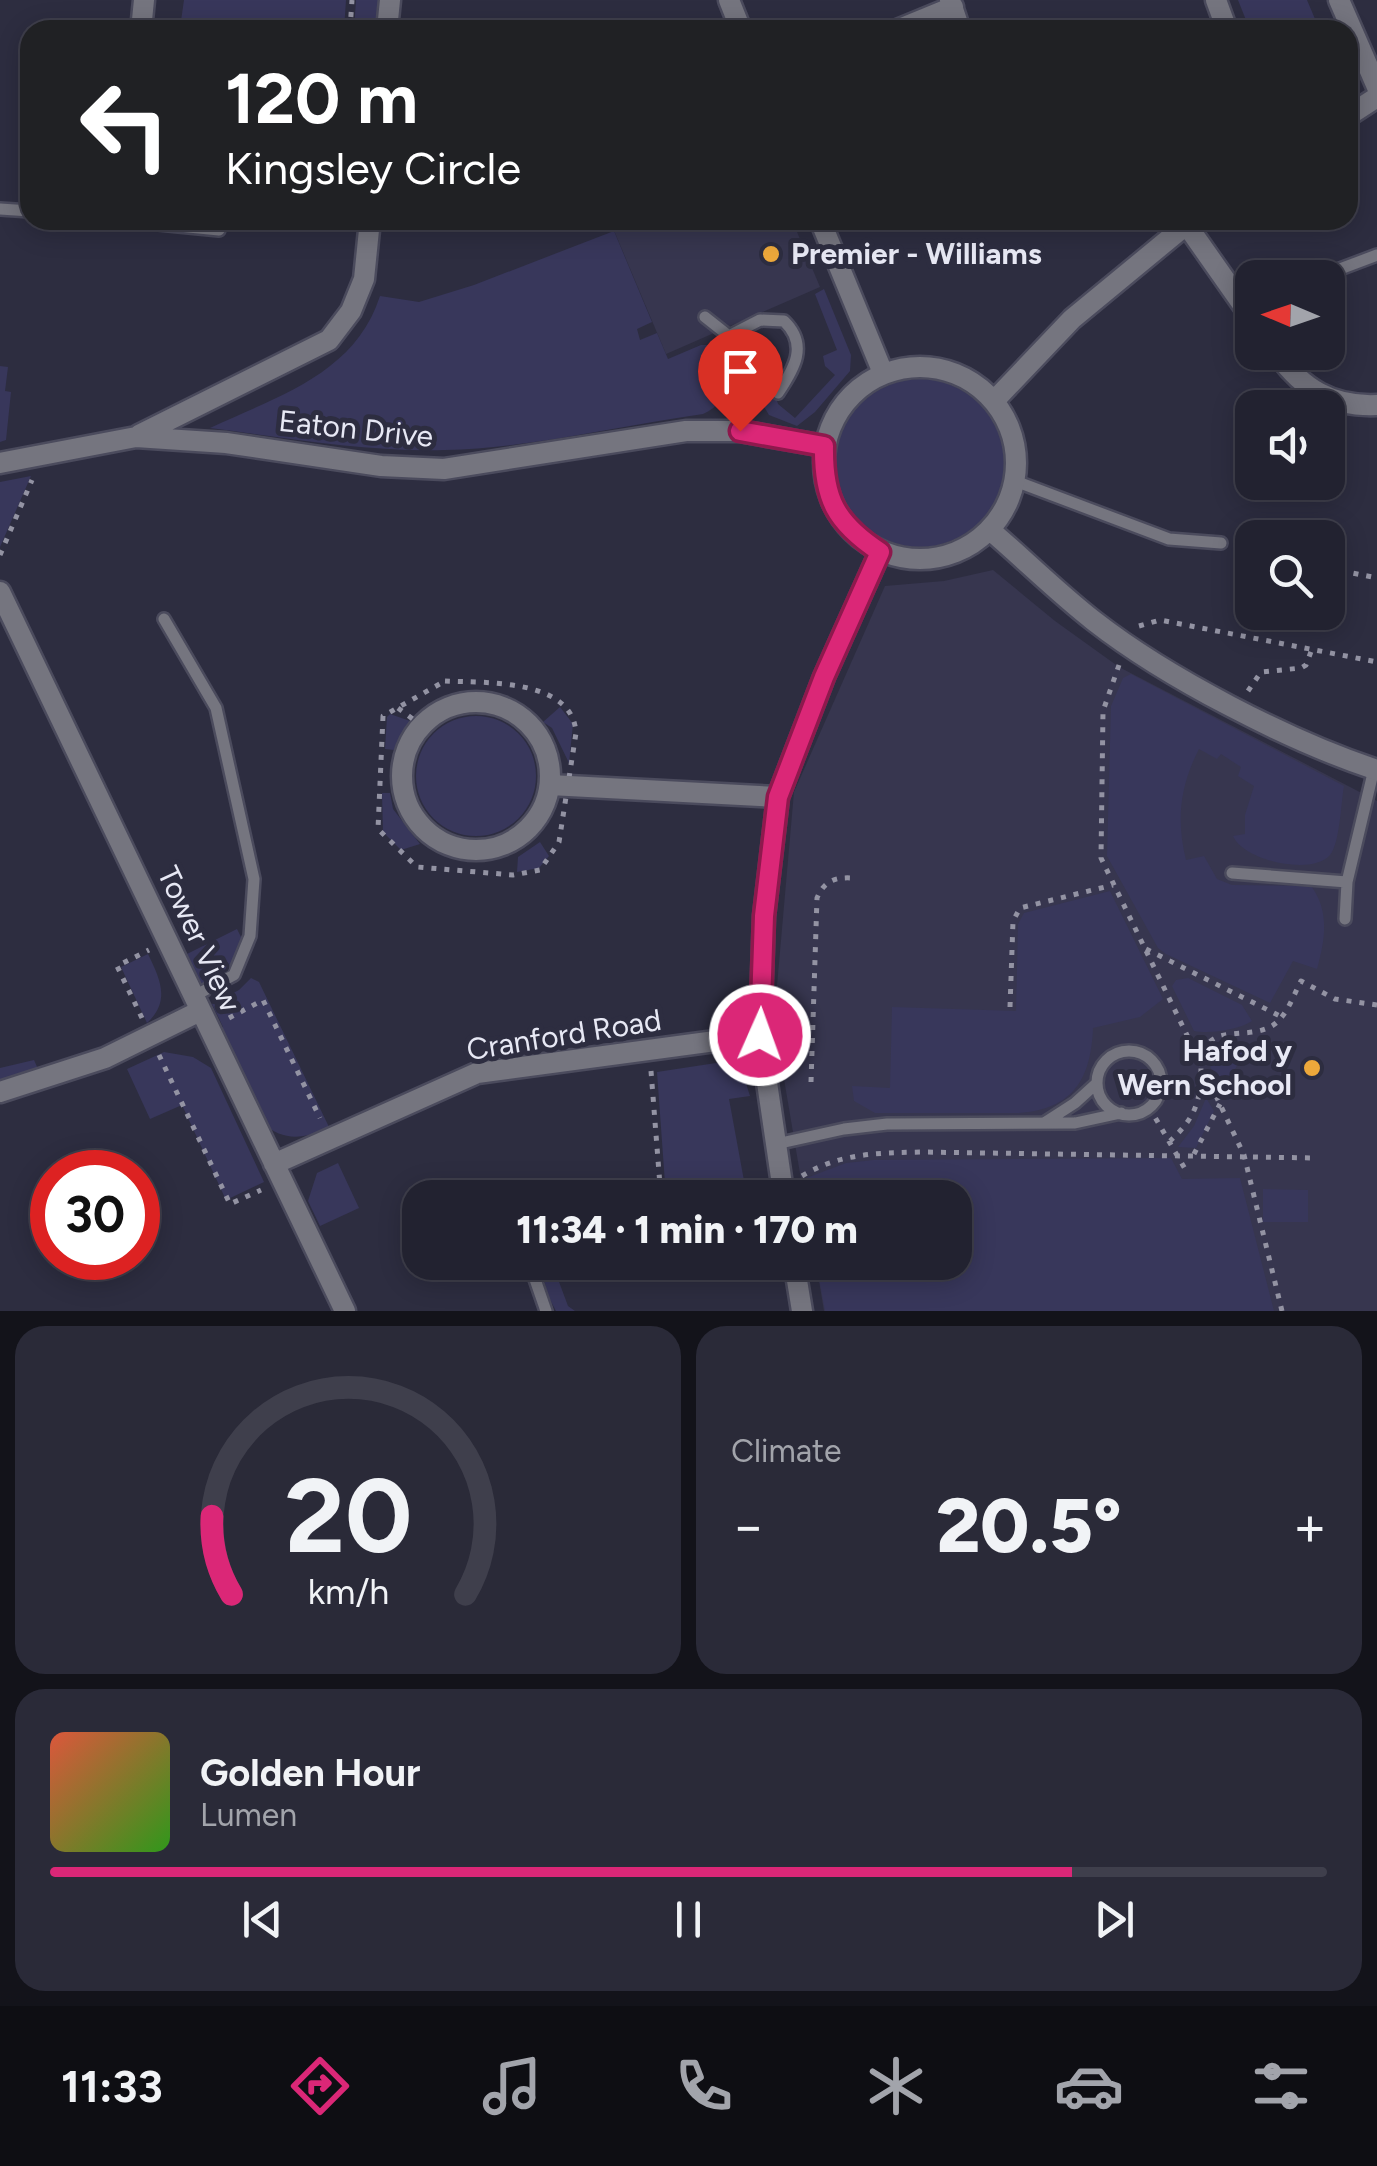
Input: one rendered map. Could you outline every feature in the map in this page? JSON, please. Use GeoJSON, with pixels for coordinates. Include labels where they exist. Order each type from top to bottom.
{"type":"FeatureCollection","features":[{"type":"Feature","properties":{"kind":"street"},"geometry":{"type":"LineString","coordinates":[[918,20],[952,4]]}},
{"type":"Feature","properties":{"kind":"street"},"geometry":{"type":"LineString","coordinates":[[1358,44],[1377,88]]}},
{"type":"Feature","properties":{"kind":"street"},"geometry":{"type":"LineString","coordinates":[[136,437],[328,340],[351,311],[364,278],[369,230]]}},
{"type":"Feature","properties":{"kind":"street"},"geometry":{"type":"LineString","coordinates":[[824,230],[883,374]]}},
{"type":"Feature","properties":{"kind":"street"},"geometry":{"type":"LineString","coordinates":[[994,400],[1072,319],[1179,230]]}},
{"type":"Feature","properties":{"kind":"street"},"geometry":{"type":"LineString","coordinates":[[1195,230],[1235,288]]}},
{"type":"Feature","properties":{"kind":"street"},"geometry":{"type":"LineString","coordinates":[[912,366],[943,369],[971,380],[994,400],[1009,424],[1016,452],[1015,480],[1007,507],[990,530],[967,549],[939,559],[909,560],[880,552],[854,534],[834,508],[824,478],[824,446],[836,416],[855,390],[883,374],[912,366]]}},
{"type":"Feature","properties":{"kind":"street"},"geometry":{"type":"LineString","coordinates":[[1292,370],[1308,388],[1332,402],[1377,405]]}},
{"type":"Feature","properties":{"kind":"street","name":"Eaton Drive"},"geometry":{"type":"LineString","coordinates":[[0,463],[136,437],[226,443],[381,466],[444,469],[686,431],[740,431],[824,446]]}},
{"type":"Feature","properties":{"kind":"street"},"geometry":{"type":"LineString","coordinates":[[990,530],[1095,622],[1126,642],[1238,708],[1375,770]]}},
{"type":"Feature","properties":{"kind":"street"},"geometry":{"type":"LineString","coordinates":[[781,1180],[760,1035],[764,916],[778,797],[824,677],[880,552]]}},
{"type":"Feature","properties":{"kind":"street","name":"Tower View"},"geometry":{"type":"LineString","coordinates":[[0,592],[345,1311]]}},
{"type":"Feature","properties":{"kind":"street"},"geometry":{"type":"LineString","coordinates":[[481,702],[504,707],[525,720],[540,738],[559,785],[528,829],[507,844],[470,850],[435,838],[417,822],[405,799],[401,774],[406,751],[435,714],[457,704],[481,702]]}},
{"type":"Feature","properties":{"kind":"street"},"geometry":{"type":"LineString","coordinates":[[559,785],[778,797]]}},
{"type":"Feature","properties":{"kind":"street"},"geometry":{"type":"LineString","coordinates":[[0,1092],[106,1058],[201,1012]]}},
{"type":"Feature","properties":{"kind":"street","name":"Cranford Road"},"geometry":{"type":"LineString","coordinates":[[278,1172],[330,1139],[477,1073],[760,1035]]}},
{"type":"Feature","properties":{"kind":"street"},"geometry":{"type":"LineString","coordinates":[[797,1280],[802,1311]]}},
{"type":"Feature","properties":{"kind":"lane"},"geometry":{"type":"LineString","coordinates":[[1345,267],[1377,255]]}},
{"type":"Feature","properties":{"kind":"lane"},"geometry":{"type":"LineString","coordinates":[[705,317],[730,336],[739,369],[740,431]]}},
{"type":"Feature","properties":{"kind":"lane"},"geometry":{"type":"LineString","coordinates":[[730,336],[760,320],[784,321],[791,328],[797,338],[796,361],[778,393]]}},
{"type":"Feature","properties":{"kind":"lane"},"geometry":{"type":"LineString","coordinates":[[1015,480],[1169,538],[1221,543]]}},
{"type":"Feature","properties":{"kind":"lane"},"geometry":{"type":"LineString","coordinates":[[164,619],[216,708],[254,879],[250,936],[234,976],[201,1012]]}},
{"type":"Feature","properties":{"kind":"lane"},"geometry":{"type":"LineString","coordinates":[[1345,920],[1347,882],[1375,770]]}},
{"type":"Feature","properties":{"kind":"lane"},"geometry":{"type":"LineString","coordinates":[[1232,874],[1347,882]]}},
{"type":"Feature","properties":{"kind":"lane"},"geometry":{"type":"LineString","coordinates":[[776,1144],[887,1124],[1075,1123],[1140,1112],[1149,1107],[1160,1089],[1160,1078],[1150,1059],[1141,1053],[1120,1052],[1102,1064],[1097,1084],[1075,1104],[1044,1123]]}},
{"type":"Feature","properties":{"kind":"lane"},"geometry":{"type":"LineString","coordinates":[[1097,1084],[1104,1102],[1120,1114]]}},
{"type":"Feature","properties":{"kind":"lane"},"geometry":{"type":"LineString","coordinates":[[535,1280],[546,1311]]}},
{"type":"Feature","properties":{"kind":"path"},"geometry":{"type":"LineString","coordinates":[[0,555],[43,454]]}},
{"type":"Feature","properties":{"kind":"path"},"geometry":{"type":"LineString","coordinates":[[1345,571],[1377,578]]}},
{"type":"Feature","properties":{"kind":"path"},"geometry":{"type":"LineString","coordinates":[[1282,1311],[1244,1155],[1102,858],[1103,711],[1133,628],[1160,620],[1377,662]]}},
{"type":"Feature","properties":{"kind":"path"},"geometry":{"type":"LineString","coordinates":[[1238,708],[1261,672],[1301,668],[1312,649]]}},
{"type":"Feature","properties":{"kind":"path"},"geometry":{"type":"LineString","coordinates":[[444,681],[532,688],[550,695],[565,707],[576,724],[559,785],[559,842],[540,870],[513,875],[417,866],[378,830],[384,716],[444,681]]}},
{"type":"Feature","properties":{"kind":"path"},"geometry":{"type":"LineString","coordinates":[[398,708],[422,726]]}},
{"type":"Feature","properties":{"kind":"path"},"geometry":{"type":"LineString","coordinates":[[811,1082],[817,898],[831,880],[852,878]]}},
{"type":"Feature","properties":{"kind":"path"},"geometry":{"type":"LineString","coordinates":[[1010,1007],[1013,921],[1020,908],[1114,885]]}},
{"type":"Feature","properties":{"kind":"path"},"geometry":{"type":"LineString","coordinates":[[167,941],[117,966],[230,1204],[278,1172]]}},
{"type":"Feature","properties":{"kind":"path"},"geometry":{"type":"LineString","coordinates":[[1145,949],[1282,1018]]}},
{"type":"Feature","properties":{"kind":"path"},"geometry":{"type":"LineString","coordinates":[[1186,1033],[1208,1042],[1273,1026],[1282,1018],[1300,981],[1335,998],[1377,1005]]}},
{"type":"Feature","properties":{"kind":"path"},"geometry":{"type":"LineString","coordinates":[[201,1012],[264,1000],[330,1139]]}},
{"type":"Feature","properties":{"kind":"path"},"geometry":{"type":"LineString","coordinates":[[1170,1141],[1191,1122],[1201,1090],[1202,1050],[1208,1042]]}},
{"type":"Feature","properties":{"kind":"path"},"geometry":{"type":"LineString","coordinates":[[650,1052],[659,1180]]}},
{"type":"Feature","properties":{"kind":"path"},"geometry":{"type":"LineString","coordinates":[[1194,1154],[1220,1104]]}},
{"type":"Feature","properties":{"kind":"path"},"geometry":{"type":"LineString","coordinates":[[1149,1107],[1188,1174]]}},
{"type":"Feature","properties":{"kind":"path"},"geometry":{"type":"LineString","coordinates":[[801,1180],[826,1162],[859,1154],[1317,1158]]}},
{"type":"Feature","properties":{"kind":"shaded area"},"geometry":{"type":"Polygon","coordinates":[[[184,0],[346,0],[345,20],[181,20],[184,0]]]}},
{"type":"Feature","properties":{"kind":"shaded area"},"geometry":{"type":"Polygon","coordinates":[[[356,0],[383,0],[381,20],[355,20],[356,0]]]}},
{"type":"Feature","properties":{"kind":"shaded area"},"geometry":{"type":"Polygon","coordinates":[[[1238,0],[1307,0],[1318,20],[1246,20],[1238,0]]]}},
{"type":"Feature","properties":{"kind":"shaded area"},"geometry":{"type":"Polygon","coordinates":[[[614,230],[796,230],[820,287],[666,354],[614,230]]]}},
{"type":"Feature","properties":{"kind":"shaded area"},"geometry":{"type":"Polygon","coordinates":[[[614,231],[652,322],[637,329],[640,340],[657,333],[668,359],[709,345],[723,362],[724,392],[720,401],[703,414],[542,441],[445,450],[356,447],[210,428],[287,393],[333,364],[368,323],[380,296],[419,302],[614,231]]]}},
{"type":"Feature","properties":{"kind":"shaded area"},"geometry":{"type":"Polygon","coordinates":[[[824,289],[851,355],[850,371],[815,412],[797,426],[769,415],[758,397],[768,399],[775,394],[778,404],[795,418],[835,375],[825,366],[823,356],[837,350],[815,294],[824,289]]]}},
{"type":"Feature","properties":{"kind":"shaded area"},"geometry":{"type":"Polygon","coordinates":[[[0,366],[8,367],[5,391],[11,392],[6,440],[0,442],[0,366]]]}},
{"type":"Feature","properties":{"kind":"shaded area"},"geometry":{"type":"Polygon","coordinates":[[[920,379],[952,386],[979,404],[997,431],[1004,463],[997,495],[979,522],[952,540],[920,547],[888,540],[861,522],[843,495],[836,463],[843,431],[861,404],[888,386],[920,379]]]}},
{"type":"Feature","properties":{"kind":"shaded area"},"geometry":{"type":"Polygon","coordinates":[[[31,476],[0,547],[0,482],[31,476]]]}},
{"type":"Feature","properties":{"kind":"shaded area"},"geometry":{"type":"Polygon","coordinates":[[[993,570],[1119,667],[1377,801],[1377,1311],[824,1311],[819,1280],[972,1280],[972,1180],[801,1180],[774,1020],[794,792],[885,586],[944,581],[993,570]]]}},
{"type":"Feature","properties":{"kind":"shaded area"},"geometry":{"type":"Polygon","coordinates":[[[1131,674],[1344,786],[1338,832],[1330,855],[1321,861],[1294,865],[1264,859],[1240,845],[1233,836],[1245,834],[1245,815],[1254,786],[1238,776],[1241,767],[1221,754],[1217,759],[1199,749],[1188,776],[1181,817],[1186,860],[1204,856],[1217,879],[1232,885],[1311,886],[1321,905],[1324,937],[1317,969],[1293,961],[1270,1003],[1158,948],[1107,856],[1111,706],[1123,678],[1131,674]]]}},
{"type":"Feature","properties":{"kind":"shaded area"},"geometry":{"type":"Polygon","coordinates":[[[560,707],[573,724],[569,763],[552,728],[543,722],[560,707]]]}},
{"type":"Feature","properties":{"kind":"shaded area"},"geometry":{"type":"Polygon","coordinates":[[[390,714],[413,722],[394,750],[385,749],[390,714]]]}},
{"type":"Feature","properties":{"kind":"shaded area"},"geometry":{"type":"Polygon","coordinates":[[[476,716],[499,720],[519,733],[532,753],[536,776],[532,799],[519,819],[499,832],[476,836],[453,832],[433,819],[420,799],[416,776],[420,753],[433,733],[453,720],[476,716]]]}},
{"type":"Feature","properties":{"kind":"shaded area"},"geometry":{"type":"Polygon","coordinates":[[[382,793],[390,793],[393,809],[420,844],[401,850],[383,832],[382,793]]]}},
{"type":"Feature","properties":{"kind":"shaded area"},"geometry":{"type":"Polygon","coordinates":[[[540,842],[549,856],[539,868],[517,872],[518,857],[540,842]]]}},
{"type":"Feature","properties":{"kind":"shaded area"},"geometry":{"type":"Polygon","coordinates":[[[1110,891],[1163,999],[1140,1017],[1093,1028],[1083,1076],[1066,1098],[1019,1113],[875,1113],[854,1101],[852,1086],[890,1088],[892,1007],[1016,1011],[1018,924],[1024,913],[1110,891]]]}},
{"type":"Feature","properties":{"kind":"shaded area"},"geometry":{"type":"Polygon","coordinates":[[[237,929],[242,939],[230,973],[202,987],[187,954],[237,929]]]}},
{"type":"Feature","properties":{"kind":"shaded area"},"geometry":{"type":"Polygon","coordinates":[[[148,954],[161,998],[147,1023],[121,967],[148,954]]]}},
{"type":"Feature","properties":{"kind":"shaded area"},"geometry":{"type":"Polygon","coordinates":[[[251,978],[259,982],[329,1127],[294,1137],[263,1123],[217,1030],[223,1027],[212,1004],[239,990],[251,978]]]}},
{"type":"Feature","properties":{"kind":"shaded area"},"geometry":{"type":"Polygon","coordinates":[[[1188,978],[1242,1005],[1252,1021],[1224,1030],[1194,1031],[1172,986],[1176,980],[1188,978]]]}},
{"type":"Feature","properties":{"kind":"shaded area"},"geometry":{"type":"Polygon","coordinates":[[[1235,1042],[1247,1047],[1219,1099],[1209,1061],[1235,1042]]]}},
{"type":"Feature","properties":{"kind":"shaded area"},"geometry":{"type":"Polygon","coordinates":[[[164,1052],[193,1057],[211,1068],[264,1182],[226,1200],[182,1105],[150,1119],[127,1069],[164,1052]]]}},
{"type":"Feature","properties":{"kind":"shaded area"},"geometry":{"type":"Polygon","coordinates":[[[34,1060],[38,1069],[0,1081],[0,1068],[34,1060]]]}},
{"type":"Feature","properties":{"kind":"shaded area"},"geometry":{"type":"Polygon","coordinates":[[[716,1063],[732,1065],[743,1074],[750,1096],[729,1099],[744,1180],[665,1180],[657,1072],[716,1063]]]}},
{"type":"Feature","properties":{"kind":"shaded area"},"geometry":{"type":"Polygon","coordinates":[[[1206,1098],[1214,1111],[1196,1148],[1178,1147],[1194,1126],[1206,1098]]]}},
{"type":"Feature","properties":{"kind":"shaded area"},"geometry":{"type":"Polygon","coordinates":[[[1171,1158],[1182,1179],[1240,1178],[1274,1311],[825,1311],[819,1280],[972,1280],[972,1180],[801,1180],[846,1163],[1171,1158]]]}},
{"type":"Feature","properties":{"kind":"shaded area"},"geometry":{"type":"Polygon","coordinates":[[[338,1163],[359,1208],[320,1226],[308,1201],[317,1173],[338,1163]]]}},
{"type":"Feature","properties":{"kind":"shaded area"},"geometry":{"type":"Polygon","coordinates":[[[1263,1189],[1308,1190],[1308,1222],[1263,1222],[1263,1189]]]}},
{"type":"Feature","properties":{"kind":"shaded area"},"geometry":{"type":"Polygon","coordinates":[[[544,1280],[558,1280],[568,1306],[575,1311],[556,1311],[544,1280]]]}},
{"type":"Feature","properties":{"kind":"place","name":"Premier - Williams"},"geometry":{"type":"Point","coordinates":[771,254]}},
{"type":"Feature","properties":{"kind":"place","name":"Hafod y Wern School"},"geometry":{"type":"Point","coordinates":[1312,1068]}},
{"type":"Feature","properties":{"kind":"route"},"geometry":{"type":"LineString","coordinates":[[740,431],[824,446],[824,478],[834,508],[854,534],[880,552],[824,677],[778,797],[764,916],[760,1035]]}}]}
